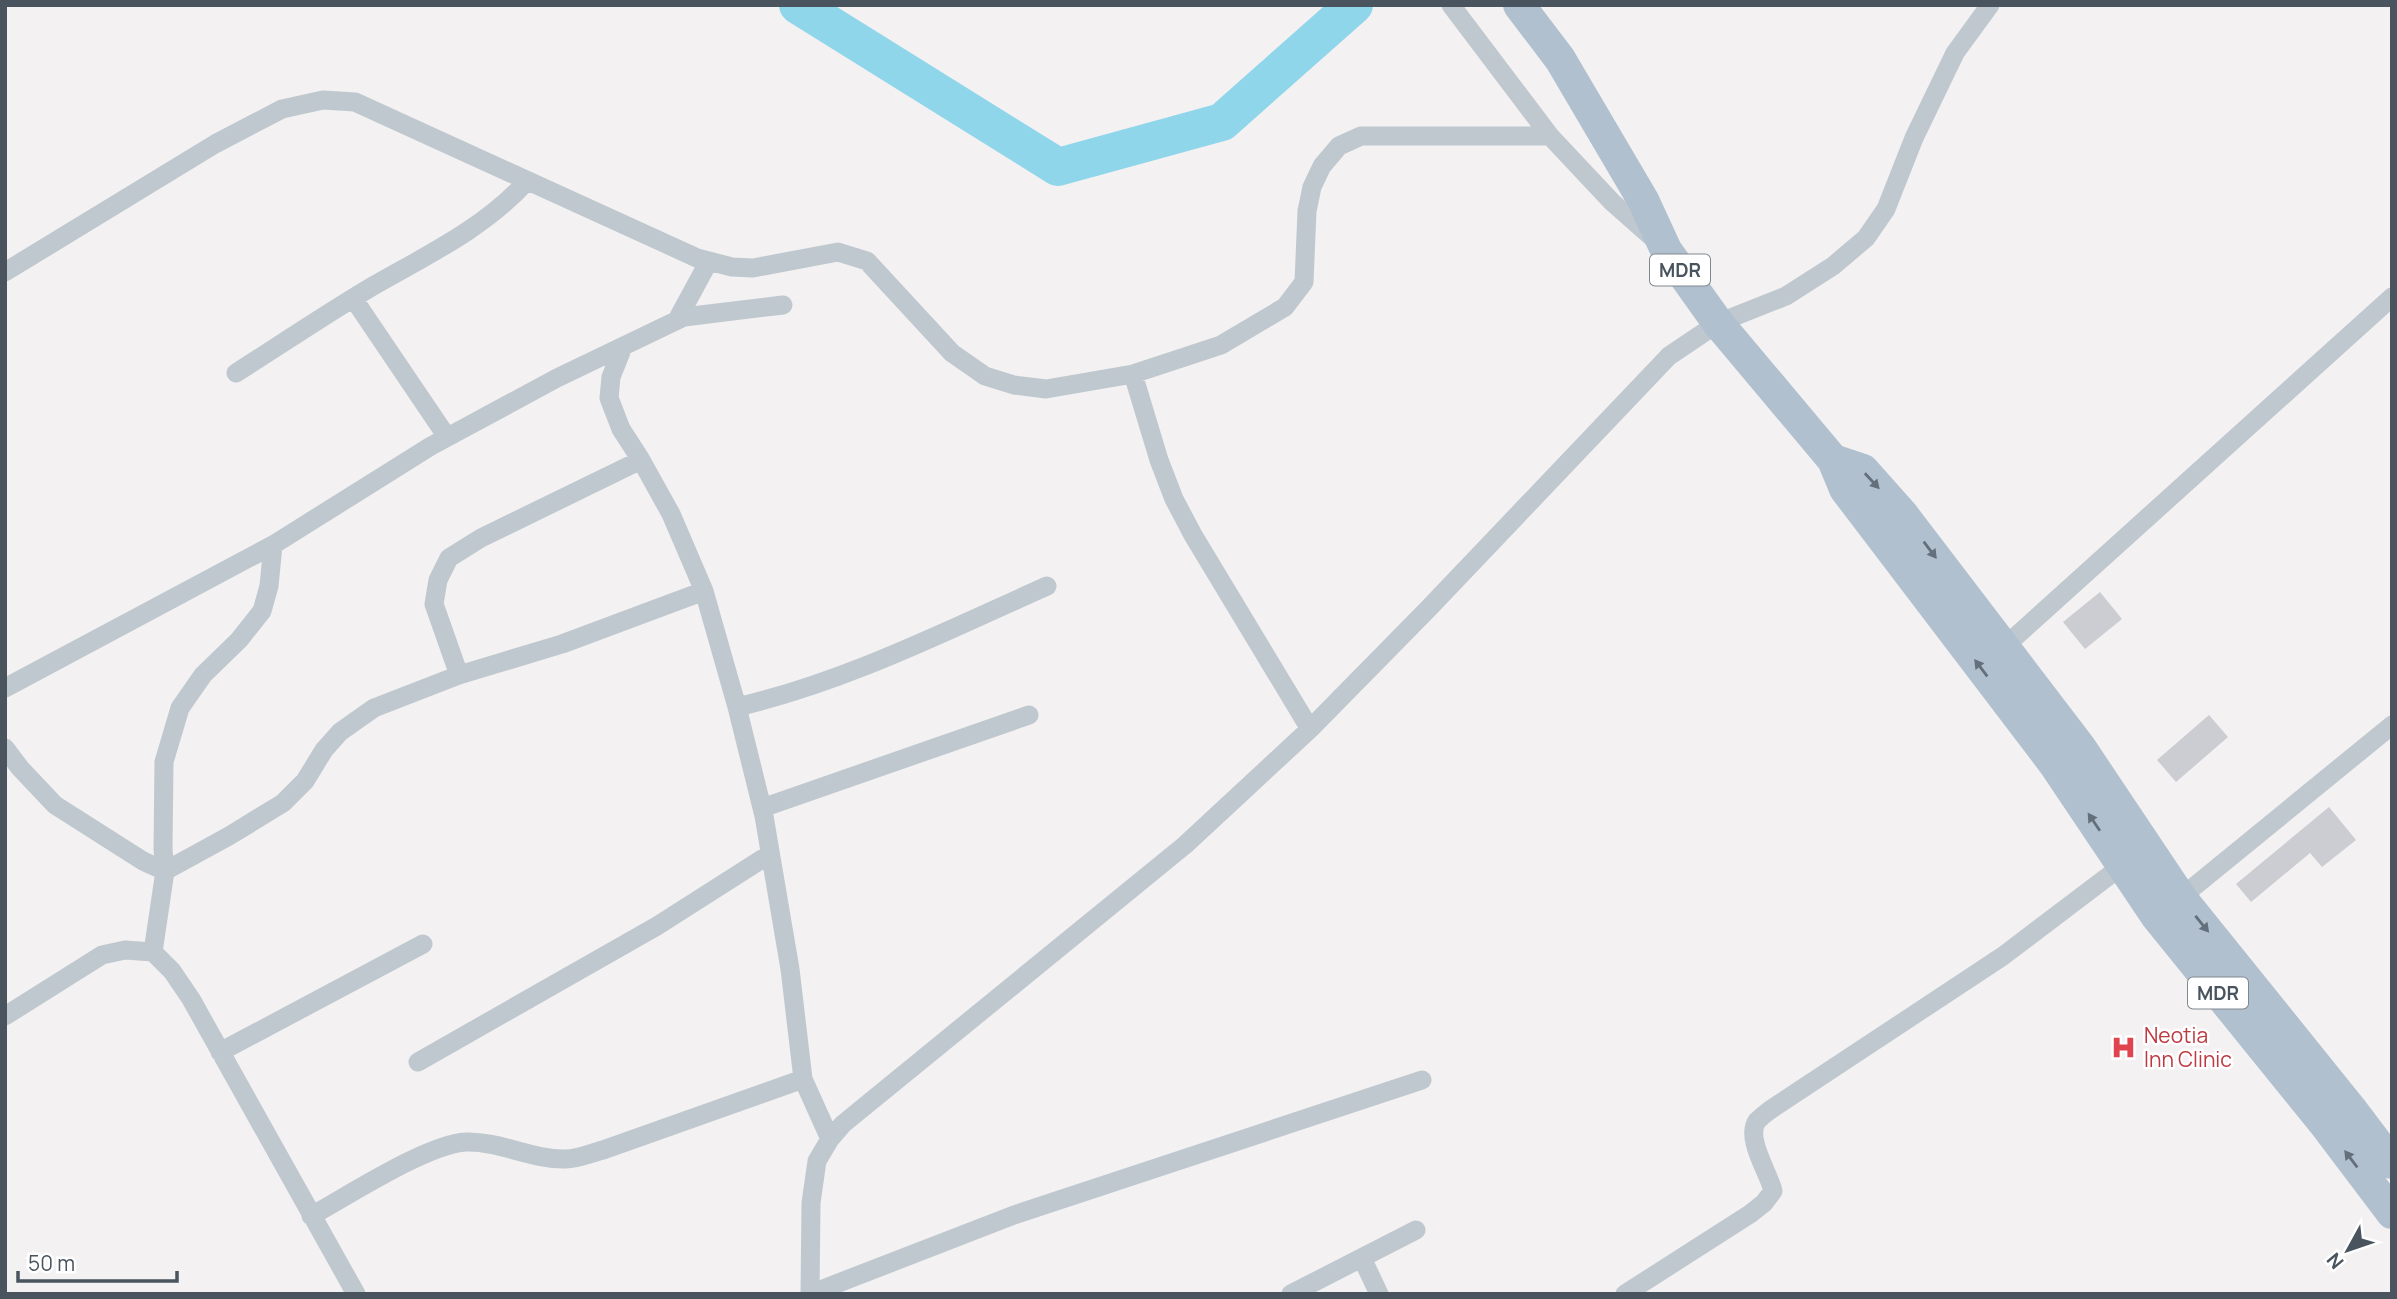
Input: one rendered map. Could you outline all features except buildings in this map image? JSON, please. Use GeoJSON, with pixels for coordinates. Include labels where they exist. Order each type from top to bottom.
{"type":"FeatureCollection","features":[{"type":"Feature","properties":{"kind":"main road","name":"MDR"},"geometry":{"type":"LineString","coordinates":[[1519,5],[1560,59],[1643,200],[1666,250],[1718,323],[1833,460],[1863,470],[1891,524],[2068,756],[2169,908],[2392,1213]]}},
{"type":"Feature","properties":{"kind":"main road","name":"MDR"},"geometry":{"type":"LineString","coordinates":[[1944,595],[2004,647],[2034,713]]}},
{"type":"Feature","properties":{"kind":"main road","name":"MDR"},"geometry":{"type":"LineString","coordinates":[[2169,908],[2351,1109],[2392,1163]]}},
{"type":"Feature","properties":{"kind":"street"},"geometry":{"type":"LineString","coordinates":[[1451,5],[1550,135],[1612,202],[1666,250]]}},
{"type":"Feature","properties":{"kind":"street"},"geometry":{"type":"LineString","coordinates":[[1422,1080],[1014,1214],[810,1294],[811,1203],[817,1161],[843,1124],[1185,845],[1310,729],[1669,356],[1718,323],[1786,296],[1833,266],[1866,238],[1886,209],[1914,138],[1955,53],[1990,5]]}},
{"type":"Feature","properties":{"kind":"street"},"geometry":{"type":"LineString","coordinates":[[5,272],[215,144],[282,109],[323,100],[355,102],[697,258],[732,267],[753,268],[838,252],[867,261],[953,353],[985,376],[1014,385],[1046,389],[1133,374],[1221,345],[1285,307],[1304,282],[1307,211],[1312,187],[1322,166],[1339,146],[1361,136],[1550,135]]}},
{"type":"Feature","properties":{"kind":"street"},"geometry":{"type":"LineString","coordinates":[[236,373],[353,298],[486,219],[509,201],[527,181]]}},
{"type":"Feature","properties":{"kind":"street"},"geometry":{"type":"LineString","coordinates":[[677,320],[709,261]]}},
{"type":"Feature","properties":{"kind":"street"},"geometry":{"type":"LineString","coordinates":[[2004,647],[2392,297]]}},
{"type":"Feature","properties":{"kind":"street"},"geometry":{"type":"LineString","coordinates":[[353,298],[447,438]]}},
{"type":"Feature","properties":{"kind":"street"},"geometry":{"type":"LineString","coordinates":[[5,688],[273,545],[447,438],[557,378],[677,320],[708,313],[783,305]]}},
{"type":"Feature","properties":{"kind":"street"},"geometry":{"type":"LineString","coordinates":[[623,347],[611,377],[609,398],[621,429],[671,514],[704,591],[762,808],[790,969],[803,1079],[830,1139]]}},
{"type":"Feature","properties":{"kind":"street"},"geometry":{"type":"LineString","coordinates":[[1133,374],[1174,499],[1310,729]]}},
{"type":"Feature","properties":{"kind":"street"},"geometry":{"type":"LineString","coordinates":[[459,675],[434,604],[438,580],[449,558],[481,538],[641,460]]}},
{"type":"Feature","properties":{"kind":"street"},"geometry":{"type":"LineString","coordinates":[[153,952],[165,871],[164,762],[180,708],[203,675],[239,640],[262,611],[269,586],[273,545]]}},
{"type":"Feature","properties":{"kind":"street"},"geometry":{"type":"LineString","coordinates":[[737,707],[788,695],[927,640],[1047,586]]}},
{"type":"Feature","properties":{"kind":"street"},"geometry":{"type":"LineString","coordinates":[[165,871],[283,803],[305,780],[324,750],[340,732],[374,708],[459,675],[562,644],[704,591]]}},
{"type":"Feature","properties":{"kind":"street"},"geometry":{"type":"LineString","coordinates":[[762,808],[1030,715]]}},
{"type":"Feature","properties":{"kind":"street"},"geometry":{"type":"LineString","coordinates":[[2169,908],[2392,725]]}},
{"type":"Feature","properties":{"kind":"street"},"geometry":{"type":"LineString","coordinates":[[5,748],[55,806],[143,861],[165,871]]}},
{"type":"Feature","properties":{"kind":"street"},"geometry":{"type":"LineString","coordinates":[[418,1062],[657,926],[770,854]]}},
{"type":"Feature","properties":{"kind":"street"},"geometry":{"type":"LineString","coordinates":[[1625,1294],[1764,1203],[1773,1191],[1770,1177],[1756,1148],[1753,1131],[1756,1122],[1770,1110],[2003,956],[2135,855]]}},
{"type":"Feature","properties":{"kind":"street"},"geometry":{"type":"LineString","coordinates":[[220,1052],[423,944]]}},
{"type":"Feature","properties":{"kind":"street"},"geometry":{"type":"LineString","coordinates":[[5,1016],[102,955],[125,950],[153,952],[172,971],[356,1294]]}},
{"type":"Feature","properties":{"kind":"street"},"geometry":{"type":"LineString","coordinates":[[311,1216],[427,1152],[465,1142],[497,1146],[541,1158],[569,1159],[603,1150],[803,1079]]}},
{"type":"Feature","properties":{"kind":"street"},"geometry":{"type":"LineString","coordinates":[[1291,1294],[1416,1230]]}},
{"type":"Feature","properties":{"kind":"street"},"geometry":{"type":"LineString","coordinates":[[1362,1258],[1379,1294]]}},
{"type":"Feature","properties":{"kind":"waterway"},"geometry":{"type":"LineString","coordinates":[[798,5],[1058,167],[1222,122],[1354,5]]}},
{"type":"Feature","properties":{"kind":"place","name":"Neotia Inn Clinic"},"geometry":{"type":"Point","coordinates":[2124,1048]}}]}
